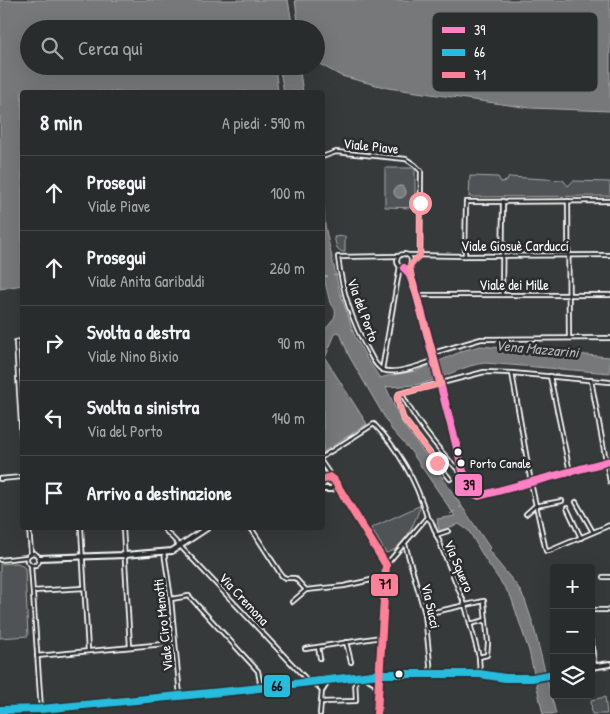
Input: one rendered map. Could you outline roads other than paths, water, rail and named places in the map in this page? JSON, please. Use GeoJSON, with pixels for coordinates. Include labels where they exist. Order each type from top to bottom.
{"type":"FeatureCollection","features":[{"type":"Feature","properties":{"kind":"street","name":"Viale Piave"},"geometry":{"type":"LineString","coordinates":[[325,156],[336,152],[349,152],[406,159],[415,165],[420,171],[420,255]]}},
{"type":"Feature","properties":{"kind":"street"},"geometry":{"type":"LineString","coordinates":[[502,295],[503,201]]}},
{"type":"Feature","properties":{"kind":"street"},"geometry":{"type":"LineString","coordinates":[[568,201],[569,338]]}},
{"type":"Feature","properties":{"kind":"street"},"geometry":{"type":"LineString","coordinates":[[465,256],[466,202],[610,201]]}},
{"type":"Feature","properties":{"kind":"street"},"geometry":{"type":"LineString","coordinates":[[435,360],[402,370],[382,370],[400,266],[397,260],[403,254],[410,258],[412,279],[417,295],[440,378],[463,470],[469,488],[476,496],[610,461]]}},
{"type":"Feature","properties":{"kind":"street","name":"Viale Giosuè Carducci"},"geometry":{"type":"LineString","coordinates":[[407,255],[610,255]]}},
{"type":"Feature","properties":{"kind":"street"},"geometry":{"type":"LineString","coordinates":[[404,268],[420,255]]}},
{"type":"Feature","properties":{"kind":"street","name":"Via del Porto"},"geometry":{"type":"LineString","coordinates":[[382,370],[376,365],[357,328],[341,279],[338,257],[399,256]]}},
{"type":"Feature","properties":{"kind":"street"},"geometry":{"type":"LineString","coordinates":[[400,266],[404,268],[412,279]]}},
{"type":"Feature","properties":{"kind":"street","name":"Viale dei Mille"},"geometry":{"type":"LineString","coordinates":[[417,295],[610,295]]}},
{"type":"Feature","properties":{"kind":"street"},"geometry":{"type":"LineString","coordinates":[[433,353],[481,339],[610,338]]}},
{"type":"Feature","properties":{"kind":"street"},"geometry":{"type":"LineString","coordinates":[[20,341],[16,342],[20,407]]}},
{"type":"Feature","properties":{"kind":"street"},"geometry":{"type":"LineString","coordinates":[[450,479],[403,418],[397,395],[484,372],[610,382]]}},
{"type":"Feature","properties":{"kind":"street"},"geometry":{"type":"LineString","coordinates":[[512,373],[530,483],[547,552],[610,525]]}},
{"type":"Feature","properties":{"kind":"street"},"geometry":{"type":"LineString","coordinates":[[550,376],[570,472]]}},
{"type":"Feature","properties":{"kind":"street"},"geometry":{"type":"LineString","coordinates":[[591,380],[610,482]]}},
{"type":"Feature","properties":{"kind":"street"},"geometry":{"type":"LineString","coordinates":[[402,394],[408,406],[446,456],[460,472],[463,470]]}},
{"type":"Feature","properties":{"kind":"street"},"geometry":{"type":"LineString","coordinates":[[325,455],[374,424],[405,465],[427,517],[386,565]]}},
{"type":"Feature","properties":{"kind":"street"},"geometry":{"type":"LineString","coordinates":[[325,468],[325,487]]}},
{"type":"Feature","properties":{"kind":"street"},"geometry":{"type":"LineString","coordinates":[[325,468],[386,565],[377,714]]}},
{"type":"Feature","properties":{"kind":"street"},"geometry":{"type":"LineString","coordinates":[[0,479],[20,477]]}},
{"type":"Feature","properties":{"kind":"street"},"geometry":{"type":"LineString","coordinates":[[325,479],[330,477],[334,481]]}},
{"type":"Feature","properties":{"kind":"street"},"geometry":{"type":"LineString","coordinates":[[325,487],[334,486],[334,481]]}},
{"type":"Feature","properties":{"kind":"street"},"geometry":{"type":"LineString","coordinates":[[325,487],[342,493]]}},
{"type":"Feature","properties":{"kind":"street"},"geometry":{"type":"LineString","coordinates":[[526,514],[535,506],[562,501]]}},
{"type":"Feature","properties":{"kind":"street"},"geometry":{"type":"LineString","coordinates":[[576,502],[593,532]]}},
{"type":"Feature","properties":{"kind":"street"},"geometry":{"type":"LineString","coordinates":[[567,508],[581,538]]}},
{"type":"Feature","properties":{"kind":"street","name":"Via Squero"},"geometry":{"type":"LineString","coordinates":[[427,517],[431,521],[465,605],[479,657],[480,674]]}},
{"type":"Feature","properties":{"kind":"street"},"geometry":{"type":"LineString","coordinates":[[421,525],[431,521]]}},
{"type":"Feature","properties":{"kind":"street"},"geometry":{"type":"LineString","coordinates":[[29,530],[32,553]]}},
{"type":"Feature","properties":{"kind":"street"},"geometry":{"type":"LineString","coordinates":[[81,530],[88,651]]}},
{"type":"Feature","properties":{"kind":"street"},"geometry":{"type":"LineString","coordinates":[[122,530],[130,647]]}},
{"type":"Feature","properties":{"kind":"street","name":"Via Cremona"},"geometry":{"type":"LineString","coordinates":[[165,530],[311,683]]}},
{"type":"Feature","properties":{"kind":"street"},"geometry":{"type":"LineString","coordinates":[[32,553],[39,558],[172,551],[203,530]]}},
{"type":"Feature","properties":{"kind":"street"},"geometry":{"type":"LineString","coordinates":[[252,530],[282,576],[295,578],[306,590]]}},
{"type":"Feature","properties":{"kind":"street"},"geometry":{"type":"LineString","coordinates":[[436,535],[448,531]]}},
{"type":"Feature","properties":{"kind":"street","name":"Via Succi"},"geometry":{"type":"LineString","coordinates":[[405,544],[425,614],[431,674]]}},
{"type":"Feature","properties":{"kind":"street","name":"Viale Ciro Menotti"},"geometry":{"type":"LineString","coordinates":[[164,552],[171,599],[180,696]]}},
{"type":"Feature","properties":{"kind":"street"},"geometry":{"type":"LineString","coordinates":[[0,560],[27,557],[32,553]]}},
{"type":"Feature","properties":{"kind":"street"},"geometry":{"type":"LineString","coordinates":[[27,557],[30,565],[33,590],[41,709]]}},
{"type":"Feature","properties":{"kind":"street"},"geometry":{"type":"LineString","coordinates":[[30,565],[38,564],[39,558]]}},
{"type":"Feature","properties":{"kind":"street"},"geometry":{"type":"LineString","coordinates":[[292,602],[306,590],[344,586],[385,577]]}},
{"type":"Feature","properties":{"kind":"street"},"geometry":{"type":"LineString","coordinates":[[603,577],[610,577]]}},
{"type":"Feature","properties":{"kind":"street"},"geometry":{"type":"LineString","coordinates":[[33,590],[84,588]]}},
{"type":"Feature","properties":{"kind":"street"},"geometry":{"type":"LineString","coordinates":[[171,599],[189,596],[258,671],[261,688]]}},
{"type":"Feature","properties":{"kind":"street"},"geometry":{"type":"LineString","coordinates":[[425,614],[484,601],[488,643],[486,655],[479,657]]}},
{"type":"Feature","properties":{"kind":"street"},"geometry":{"type":"LineString","coordinates":[[595,610],[610,610]]}},
{"type":"Feature","properties":{"kind":"street"},"geometry":{"type":"LineString","coordinates":[[470,624],[486,620]]}},
{"type":"Feature","properties":{"kind":"street"},"geometry":{"type":"LineString","coordinates":[[305,649],[381,637]]}},
{"type":"Feature","properties":{"kind":"street"},"geometry":{"type":"LineString","coordinates":[[346,642],[350,662]]}},
{"type":"Feature","properties":{"kind":"street"},"geometry":{"type":"LineString","coordinates":[[37,656],[175,643]]}},
{"type":"Feature","properties":{"kind":"street"},"geometry":{"type":"LineString","coordinates":[[318,647],[320,658]]}},
{"type":"Feature","properties":{"kind":"street"},"geometry":{"type":"LineString","coordinates":[[595,667],[610,664]]}},
{"type":"Feature","properties":{"kind":"street"},"geometry":{"type":"LineString","coordinates":[[360,678],[380,674],[480,674],[505,678],[536,678],[550,675]]}},
{"type":"Feature","properties":{"kind":"street"},"geometry":{"type":"LineString","coordinates":[[0,710],[41,709],[355,678],[373,680],[378,690],[378,696]]}},
{"type":"Feature","properties":{"kind":"street"},"geometry":{"type":"LineString","coordinates":[[321,702],[356,701],[355,678]]}},
{"type":"Feature","properties":{"kind":"street"},"geometry":{"type":"LineString","coordinates":[[320,714],[322,690],[327,682]]}},
{"type":"Feature","properties":{"kind":"street"},"geometry":{"type":"LineString","coordinates":[[311,683],[319,685],[322,690]]}},
{"type":"Feature","properties":{"kind":"place","name":"Porto Canale"},"geometry":{"type":"Point","coordinates":[461,463]}},
{"type":"Feature","properties":{"kind":"water label","name":"Vena Mazzarini"},"geometry":{"type":"Point","coordinates":[537,349]}}]}
